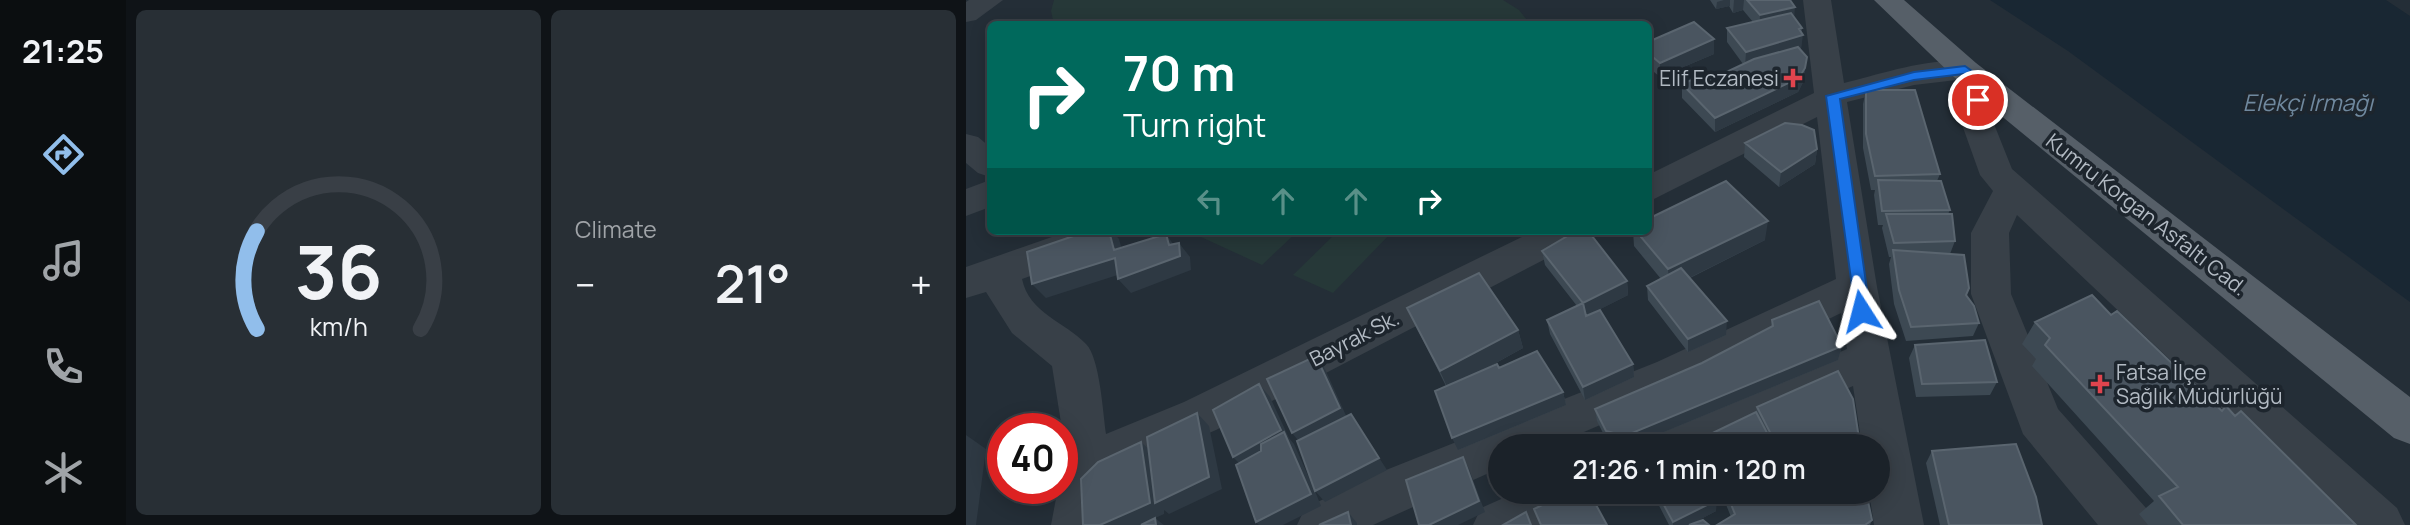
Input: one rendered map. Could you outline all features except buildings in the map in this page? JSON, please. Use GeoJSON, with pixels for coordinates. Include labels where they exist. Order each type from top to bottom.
{"type":"FeatureCollection","features":[{"type":"Feature","properties":{"kind":"main road","name":"Kumru Korgan Asfaltı Cad."},"geometry":{"type":"LineString","coordinates":[[1888,0],[1972,76],[2410,424]]}},
{"type":"Feature","properties":{"kind":"street"},"geometry":{"type":"LineString","coordinates":[[966,14],[989,0]]}},
{"type":"Feature","properties":{"kind":"street"},"geometry":{"type":"LineString","coordinates":[[1817,0],[1833,96],[1857,287],[1899,525]]}},
{"type":"Feature","properties":{"kind":"street"},"geometry":{"type":"LineString","coordinates":[[1652,188],[1833,96],[1914,76],[1972,76],[1976,119],[1997,175],[2381,525]]}},
{"type":"Feature","properties":{"kind":"street"},"geometry":{"type":"LineString","coordinates":[[966,145],[987,162]]}},
{"type":"Feature","properties":{"kind":"street"},"geometry":{"type":"LineString","coordinates":[[2012,188],[1990,233],[1991,294],[2039,420],[2129,525]]}},
{"type":"Feature","properties":{"kind":"street"},"geometry":{"type":"LineString","coordinates":[[966,203],[987,194]]}},
{"type":"Feature","properties":{"kind":"street"},"geometry":{"type":"LineString","coordinates":[[984,277],[1084,242],[1087,235]]}},
{"type":"Feature","properties":{"kind":"street","name":"Bayrak Sk."},"geometry":{"type":"LineString","coordinates":[[1087,457],[1107,456],[1200,416],[1558,235]]}},
{"type":"Feature","properties":{"kind":"street"},"geometry":{"type":"LineString","coordinates":[[984,277],[1003,290],[1028,324],[1072,357],[1087,457],[1076,525]]}},
{"type":"Feature","properties":{"kind":"street"},"geometry":{"type":"LineString","coordinates":[[1322,525],[1393,491],[1672,375],[1857,287]]}},
{"type":"Feature","properties":{"kind":"street"},"geometry":{"type":"LineString","coordinates":[[1700,434],[1870,358]]}},
{"type":"Feature","properties":{"kind":"street"},"geometry":{"type":"LineString","coordinates":[[1498,525],[1544,504]]}},
{"type":"Feature","properties":{"kind":"shaded area"},"geometry":{"type":"Polygon","coordinates":[[[1054,0],[1503,0],[1519,10],[1528,21],[1053,21],[1051,11],[1054,0]]]}},
{"type":"Feature","properties":{"kind":"shaded area"},"geometry":{"type":"Polygon","coordinates":[[[1197,235],[1294,235],[1262,265],[1197,235]]]}},
{"type":"Feature","properties":{"kind":"shaded area"},"geometry":{"type":"Polygon","coordinates":[[[1334,235],[1389,235],[1333,293],[1293,275],[1334,235]]]}},
{"type":"Feature","properties":{"kind":"water","name":"Elekçi Irmağı"},"geometry":{"type":"Polygon","coordinates":[[[1990,0],[2386,0],[2410,16],[2410,302],[2068,51],[1990,0]]]}},
{"type":"Feature","properties":{"kind":"place","name":"Elif Eczanesi"},"geometry":{"type":"Point","coordinates":[1793,78]}},
{"type":"Feature","properties":{"kind":"place","name":"Fatsa İlçe Sağlık Müdürlüğü"},"geometry":{"type":"Point","coordinates":[2100,384]}},
{"type":"Feature","properties":{"kind":"route"},"geometry":{"type":"LineString","coordinates":[[1861,311],[1833,96],[1914,76],[1965,70],[1979,81],[1978,100]]}}]}
